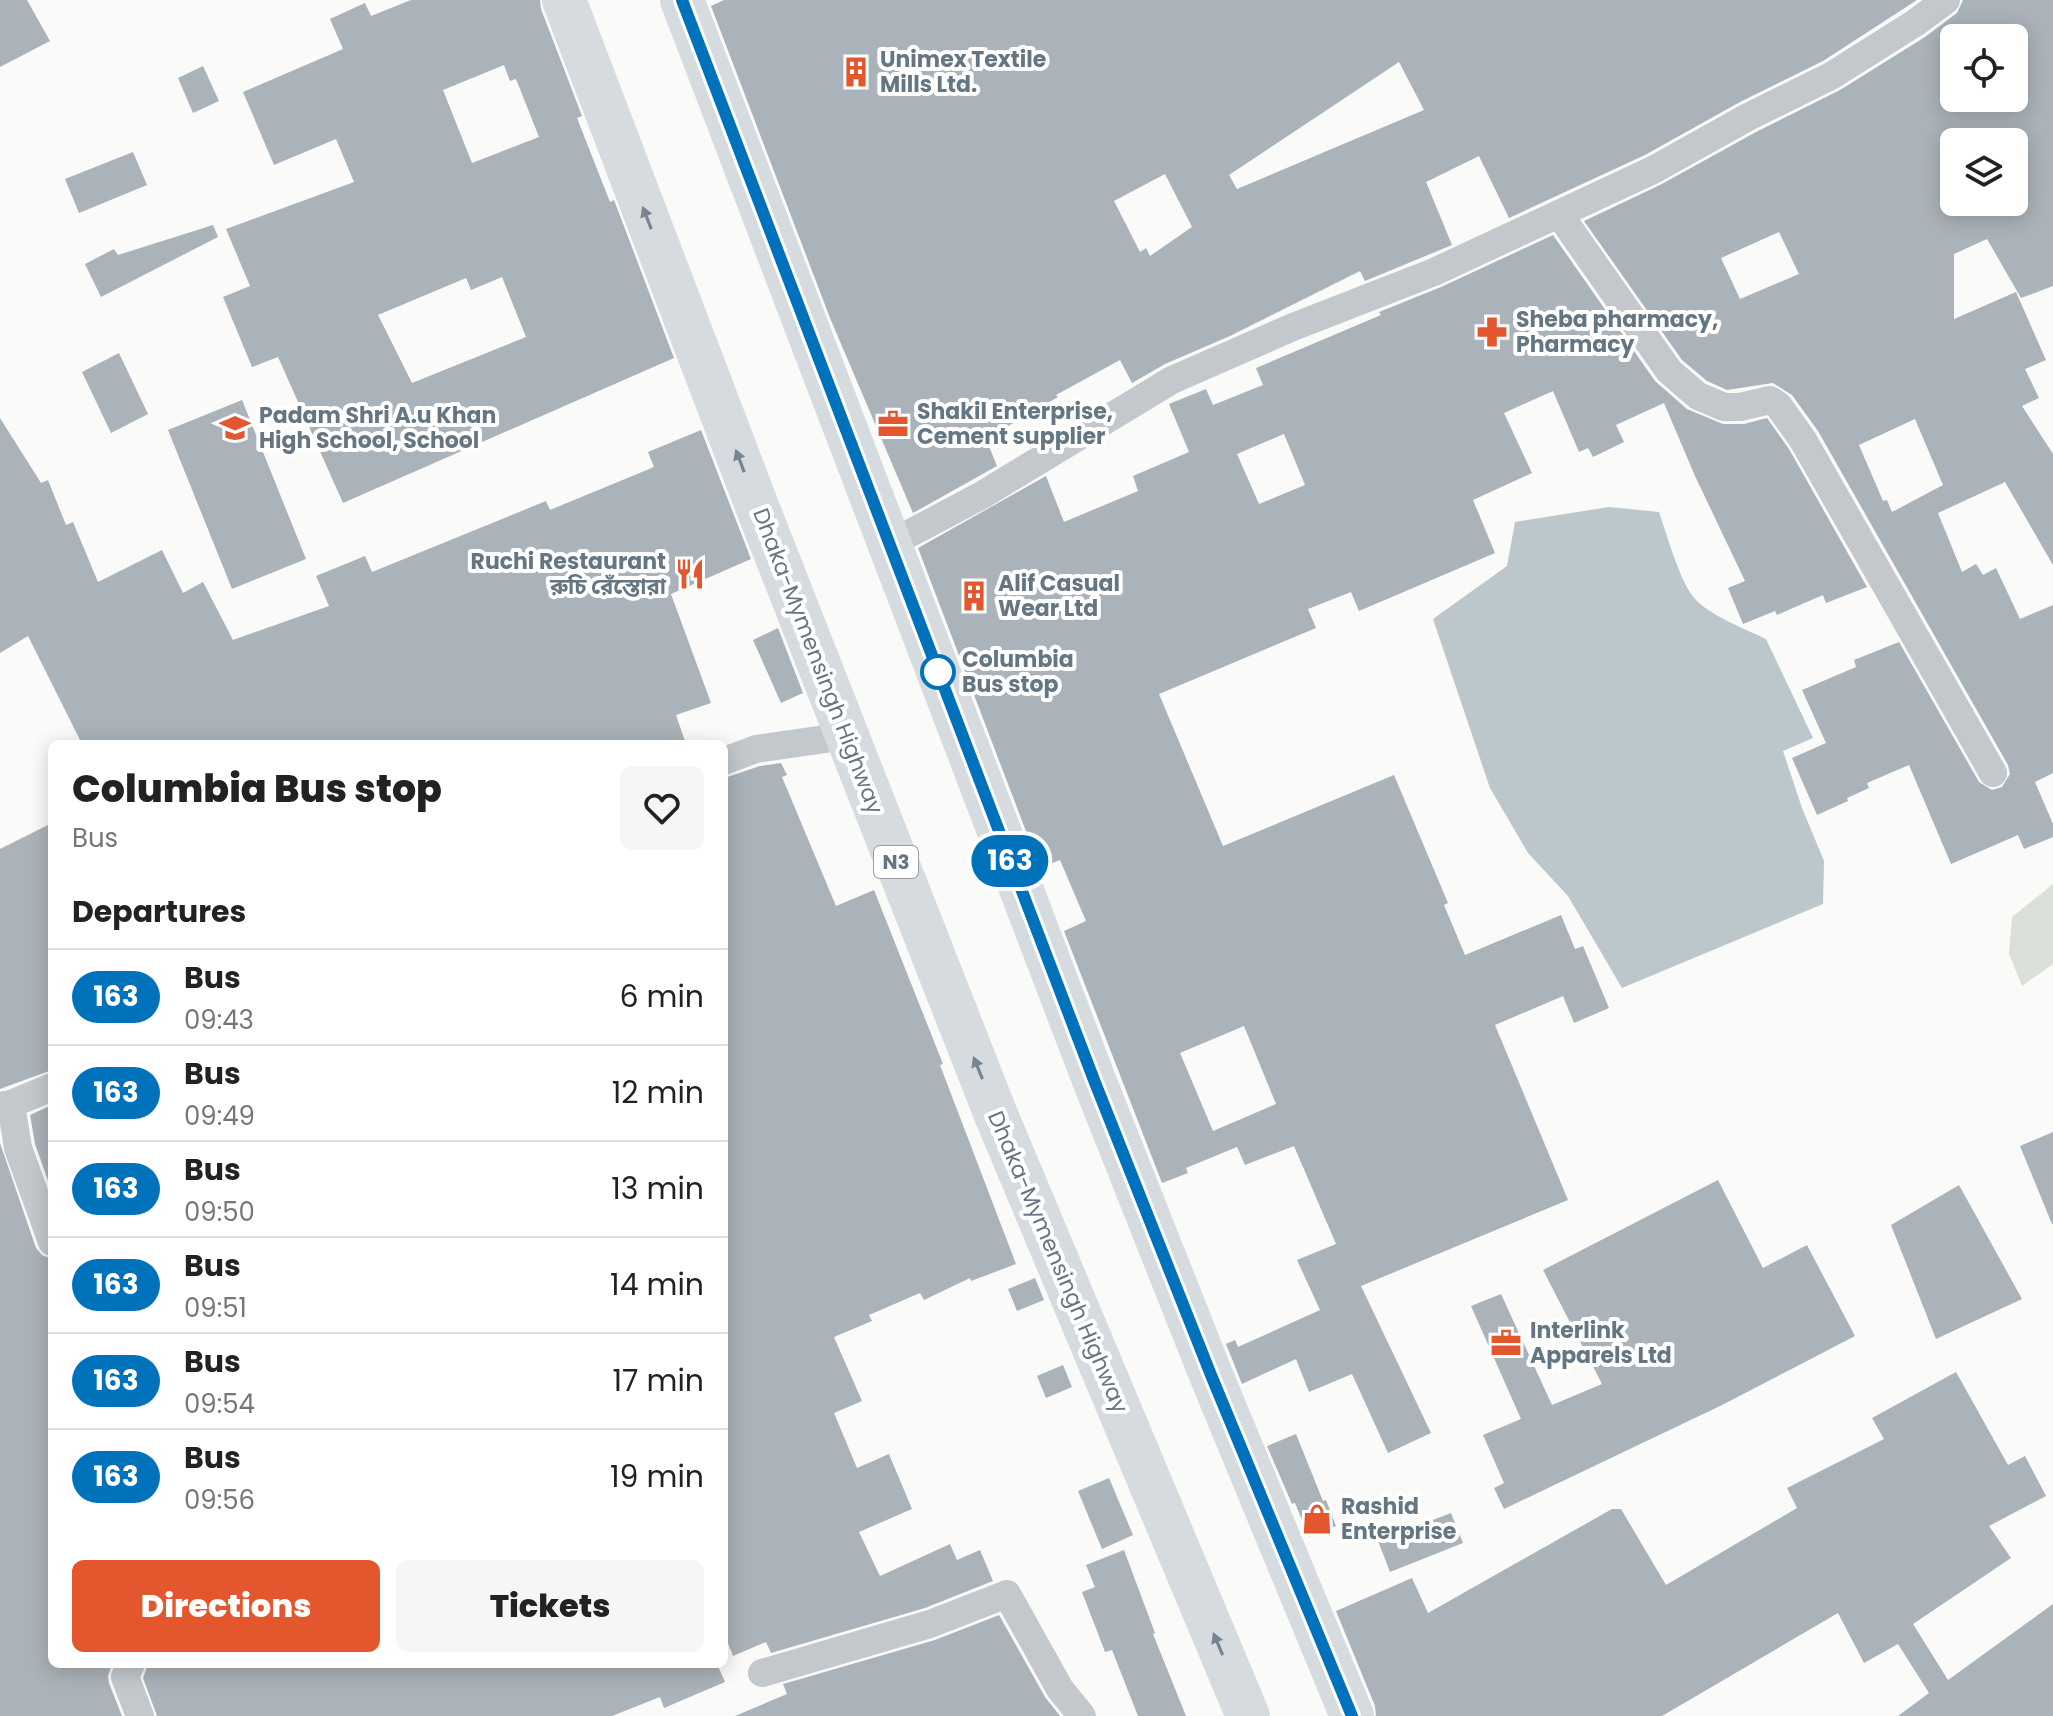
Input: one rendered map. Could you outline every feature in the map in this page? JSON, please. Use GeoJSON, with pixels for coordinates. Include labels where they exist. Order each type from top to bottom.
{"type":"FeatureCollection","features":[{"type":"Feature","properties":{"kind":"highway","name":"Dhaka-Mymensingh Highway"},"geometry":{"type":"LineString","coordinates":[[564,0],[846,736],[996,1115],[1248,1716]]}},
{"type":"Feature","properties":{"kind":"highway"},"geometry":{"type":"LineString","coordinates":[[682,0],[1094,1080],[1352,1716]]}},
{"type":"Feature","properties":{"kind":"street"},"geometry":{"type":"LineString","coordinates":[[890,544],[982,495],[1172,380],[1293,327],[1434,272],[1653,170],[1748,117],[1831,76],[1946,0]]}},
{"type":"Feature","properties":{"kind":"street"},"geometry":{"type":"LineString","coordinates":[[1559,214],[1669,371],[1698,396],[1724,407],[1740,407],[1770,400],[1778,405],[1803,440],[1993,773]]}},
{"type":"Feature","properties":{"kind":"street"},"geometry":{"type":"LineString","coordinates":[[728,760],[756,749],[846,736]]}},
{"type":"Feature","properties":{"kind":"street"},"geometry":{"type":"LineString","coordinates":[[48,1089],[6,1105],[48,1231]]}},
{"type":"Feature","properties":{"kind":"street"},"geometry":{"type":"LineString","coordinates":[[762,1673],[930,1624],[1007,1594],[1060,1689],[1082,1716]]}},
{"type":"Feature","properties":{"kind":"street"},"geometry":{"type":"LineString","coordinates":[[129,1668],[125,1677],[140,1716]]}},
{"type":"Feature","properties":{"kind":"shaded area"},"geometry":{"type":"Polygon","coordinates":[[[1609,507],[1659,512],[1679,570],[1695,599],[1719,616],[1766,639],[1813,738],[1783,751],[1824,861],[1823,904],[1622,988],[1568,896],[1528,853],[1490,788],[1433,619],[1507,566],[1515,522],[1609,507]]]}},
{"type":"Feature","properties":{"kind":"shaded area"},"geometry":{"type":"Polygon","coordinates":[[[2053,884],[2053,964],[2022,986],[2009,954],[2012,917],[2053,884]]]}},
{"type":"Feature","properties":{"kind":"building"},"geometry":{"type":"Polygon","coordinates":[[[0,0],[27,0],[50,41],[0,67],[0,0]]]}},
{"type":"Feature","properties":{"kind":"building"},"geometry":{"type":"Polygon","coordinates":[[[411,0],[540,0],[582,116],[577,118],[610,202],[614,200],[674,358],[343,503],[278,357],[252,367],[223,297],[250,286],[226,229],[354,182],[336,139],[274,165],[243,92],[343,49],[330,19],[365,3],[371,16],[411,0]],[[504,65],[443,90],[472,163],[539,137],[516,79],[510,81],[504,65]],[[502,277],[471,290],[466,278],[378,315],[412,383],[526,337],[502,277]]]}},
{"type":"Feature","properties":{"kind":"building"},"geometry":{"type":"Polygon","coordinates":[[[724,0],[1917,0],[1823,61],[1740,102],[1645,155],[1509,218],[1479,156],[1426,182],[1452,245],[1365,281],[1360,271],[1230,336],[1165,364],[1132,383],[1120,360],[986,439],[997,466],[913,513],[830,318],[711,6],[724,0]],[[1399,62],[1229,175],[1237,189],[1424,110],[1399,62]],[[1165,174],[1114,201],[1140,252],[1146,248],[1150,256],[1192,227],[1165,174]]]}},
{"type":"Feature","properties":{"kind":"building"},"geometry":{"type":"Polygon","coordinates":[[[1963,0],[2053,0],[2053,286],[2021,298],[1987,239],[1954,254],[1954,319],[2016,292],[2046,360],[2025,369],[2039,398],[2022,406],[2053,454],[2053,565],[2005,482],[1938,513],[1962,572],[1976,564],[1983,575],[1996,568],[2020,619],[2053,605],[2053,773],[2035,782],[2053,824],[2053,837],[2024,849],[2018,835],[1951,864],[1909,765],[1867,783],[1869,788],[1817,815],[1792,758],[1826,743],[1802,690],[1856,667],[1854,660],[1899,642],[1979,782],[1992,790],[2002,787],[2010,774],[2008,765],[1818,431],[1792,395],[1773,383],[1727,390],[1707,381],[1682,360],[1584,221],[1660,185],[1840,90],[1940,26],[1940,112],[2028,112],[2028,24],[1942,24],[1957,13],[1963,0]],[[1779,232],[1721,258],[1740,299],[1799,274],[1779,232]],[[1915,419],[1859,445],[1883,501],[1887,500],[1892,512],[1943,485],[1915,419]]]}},
{"type":"Feature","properties":{"kind":"building"},"geometry":{"type":"Polygon","coordinates":[[[203,66],[219,101],[193,113],[178,78],[203,66]]]}},
{"type":"Feature","properties":{"kind":"building"},"geometry":{"type":"Polygon","coordinates":[[[133,152],[147,185],[79,213],[65,179],[133,152]]]}},
{"type":"Feature","properties":{"kind":"building"},"geometry":{"type":"Polygon","coordinates":[[[213,225],[218,237],[101,297],[85,264],[114,249],[118,255],[213,225]]]}},
{"type":"Feature","properties":{"kind":"building"},"geometry":{"type":"Polygon","coordinates":[[[1553,235],[1655,381],[1687,409],[1723,424],[1744,424],[1767,418],[1789,449],[1867,587],[1826,603],[1823,595],[1777,615],[1775,611],[1743,624],[1728,588],[1745,581],[1664,403],[1616,425],[1624,442],[1593,457],[1588,448],[1579,452],[1553,391],[1504,413],[1532,473],[1473,500],[1495,553],[1359,611],[1351,592],[1308,609],[1316,628],[1159,694],[1223,846],[1394,775],[1448,903],[1444,905],[1465,955],[1561,915],[1575,949],[1583,946],[1609,1008],[1574,1023],[1563,996],[1495,1025],[1568,1200],[1361,1286],[1431,1433],[1388,1453],[1352,1374],[1309,1392],[1296,1359],[1242,1384],[1226,1344],[1235,1340],[1238,1347],[1320,1310],[1297,1260],[1336,1244],[1294,1146],[1245,1165],[1237,1147],[1186,1168],[1188,1173],[1162,1183],[1064,931],[1086,921],[1060,860],[1040,868],[918,548],[1046,476],[1064,522],[1138,491],[1133,476],[1189,452],[1169,404],[1206,389],[1213,405],[1263,385],[1256,368],[1553,235]],[[1284,434],[1237,454],[1259,504],[1305,485],[1284,434]],[[1244,1026],[1180,1053],[1213,1131],[1276,1104],[1244,1026]]]}},
{"type":"Feature","properties":{"kind":"building"},"geometry":{"type":"Polygon","coordinates":[[[119,353],[148,414],[111,433],[82,372],[119,353]]]}},
{"type":"Feature","properties":{"kind":"building"},"geometry":{"type":"Polygon","coordinates":[[[242,400],[306,559],[232,589],[168,430],[242,400]]]}},
{"type":"Feature","properties":{"kind":"building"},"geometry":{"type":"Polygon","coordinates":[[[0,418],[41,483],[48,480],[66,525],[73,522],[98,582],[162,550],[183,593],[203,582],[233,640],[329,606],[316,576],[365,556],[372,572],[546,501],[550,510],[654,467],[648,452],[701,430],[751,559],[671,594],[711,703],[676,715],[685,740],[80,740],[28,636],[0,653],[0,418]]]}},
{"type":"Feature","properties":{"kind":"building"},"geometry":{"type":"Polygon","coordinates":[[[778,628],[803,693],[781,703],[753,640],[778,628]]]}},
{"type":"Feature","properties":{"kind":"building"},"geometry":{"type":"Polygon","coordinates":[[[781,763],[787,775],[782,777],[836,906],[874,890],[943,1064],[940,1065],[1016,1264],[971,1281],[970,1278],[924,1300],[920,1293],[869,1315],[872,1321],[834,1337],[862,1401],[834,1413],[857,1468],[889,1454],[912,1509],[859,1532],[880,1576],[950,1544],[957,1560],[980,1550],[993,1581],[925,1608],[771,1653],[766,1642],[733,1656],[728,1643],[728,777],[781,763]]]}},
{"type":"Feature","properties":{"kind":"building"},"geometry":{"type":"Polygon","coordinates":[[[48,825],[48,1071],[0,1089],[0,849],[48,825]]]}},
{"type":"Feature","properties":{"kind":"building"},"geometry":{"type":"Polygon","coordinates":[[[48,1107],[48,1181],[35,1144],[30,1115],[48,1107]]]}},
{"type":"Feature","properties":{"kind":"building"},"geometry":{"type":"Polygon","coordinates":[[[2053,1132],[2053,1224],[2052,1224],[2020,1146],[2053,1132]]]}},
{"type":"Feature","properties":{"kind":"building"},"geometry":{"type":"Polygon","coordinates":[[[0,1143],[36,1248],[48,1257],[48,1668],[111,1668],[109,1683],[122,1716],[0,1716],[0,1143]]]}},
{"type":"Feature","properties":{"kind":"building"},"geometry":{"type":"Polygon","coordinates":[[[1718,1180],[1763,1268],[1807,1245],[1855,1336],[1720,1406],[1504,1509],[1494,1488],[1504,1483],[1483,1435],[1521,1419],[1471,1306],[1501,1294],[1552,1405],[1602,1384],[1543,1270],[1718,1180]]]}},
{"type":"Feature","properties":{"kind":"building"},"geometry":{"type":"Polygon","coordinates":[[[1959,1185],[2022,1299],[1936,1339],[1891,1225],[1959,1185]]]}},
{"type":"Feature","properties":{"kind":"building"},"geometry":{"type":"Polygon","coordinates":[[[1035,1278],[1044,1300],[1017,1311],[1008,1289],[1035,1278]]]}},
{"type":"Feature","properties":{"kind":"building"},"geometry":{"type":"Polygon","coordinates":[[[1063,1365],[1072,1387],[1046,1398],[1037,1376],[1063,1365]]]}},
{"type":"Feature","properties":{"kind":"building"},"geometry":{"type":"Polygon","coordinates":[[[1956,1372],[2008,1465],[2025,1456],[2046,1496],[1989,1526],[2011,1558],[1913,1624],[1948,1680],[2053,1604],[2053,1716],[1898,1716],[1929,1693],[1898,1644],[1864,1663],[1838,1613],[1662,1716],[1376,1716],[1375,1706],[1336,1611],[1412,1578],[1428,1613],[1612,1509],[1621,1509],[1666,1585],[1797,1508],[1787,1488],[1884,1439],[1872,1418],[1956,1372]]]}},
{"type":"Feature","properties":{"kind":"building"},"geometry":{"type":"Polygon","coordinates":[[[1296,1434],[1336,1526],[1309,1537],[1267,1446],[1296,1434]]]}},
{"type":"Feature","properties":{"kind":"building"},"geometry":{"type":"Polygon","coordinates":[[[1109,1478],[1133,1535],[1102,1549],[1078,1491],[1109,1478]]]}},
{"type":"Feature","properties":{"kind":"building"},"geometry":{"type":"Polygon","coordinates":[[[1451,1513],[1463,1543],[1390,1572],[1378,1541],[1451,1513]]]}},
{"type":"Feature","properties":{"kind":"building"},"geometry":{"type":"Polygon","coordinates":[[[1124,1550],[1186,1716],[1138,1716],[1112,1650],[1105,1652],[1082,1592],[1095,1587],[1086,1565],[1124,1550]]]}},
{"type":"Feature","properties":{"kind":"building"},"geometry":{"type":"Polygon","coordinates":[[[999,1615],[1045,1697],[1060,1716],[735,1716],[787,1694],[783,1684],[935,1640],[999,1615]]]}},
{"type":"Feature","properties":{"kind":"building"},"geometry":{"type":"Polygon","coordinates":[[[147,1668],[719,1668],[725,1682],[664,1708],[660,1697],[612,1716],[157,1716],[143,1678],[147,1668]]]}},
{"type":"Feature","properties":{"kind":"bus line","name":"163"},"geometry":{"type":"LineString","coordinates":[[682,0],[1094,1080],[1211,1375],[1352,1716]]}},
{"type":"Feature","properties":{"kind":"place","name":"Unimex Textile Mills Ltd."},"geometry":{"type":"Point","coordinates":[856,72]}},
{"type":"Feature","properties":{"kind":"place","name":"Sheba pharmacy, Pharmacy"},"geometry":{"type":"Point","coordinates":[1492,332]}},
{"type":"Feature","properties":{"kind":"place","name":"Shakil Enterprise, Cement supplier"},"geometry":{"type":"Point","coordinates":[893,424]}},
{"type":"Feature","properties":{"kind":"place","name":"Padam Shri A.u Khan High School, School"},"geometry":{"type":"Point","coordinates":[235,428]}},
{"type":"Feature","properties":{"kind":"place","name":"Ruchi Restaurant রুচি রেঁস্তোরা"},"geometry":{"type":"Point","coordinates":[690,574]}},
{"type":"Feature","properties":{"kind":"place","name":"Alif Casual Wear Ltd"},"geometry":{"type":"Point","coordinates":[974,596]}},
{"type":"Feature","properties":{"kind":"place","name":"Columbia Bus stop"},"geometry":{"type":"Point","coordinates":[938,672]}},
{"type":"Feature","properties":{"kind":"place","name":"Interlink Apparels Ltd"},"geometry":{"type":"Point","coordinates":[1506,1343]}},
{"type":"Feature","properties":{"kind":"place","name":"Rashid Enterprise"},"geometry":{"type":"Point","coordinates":[1317,1519]}}]}
